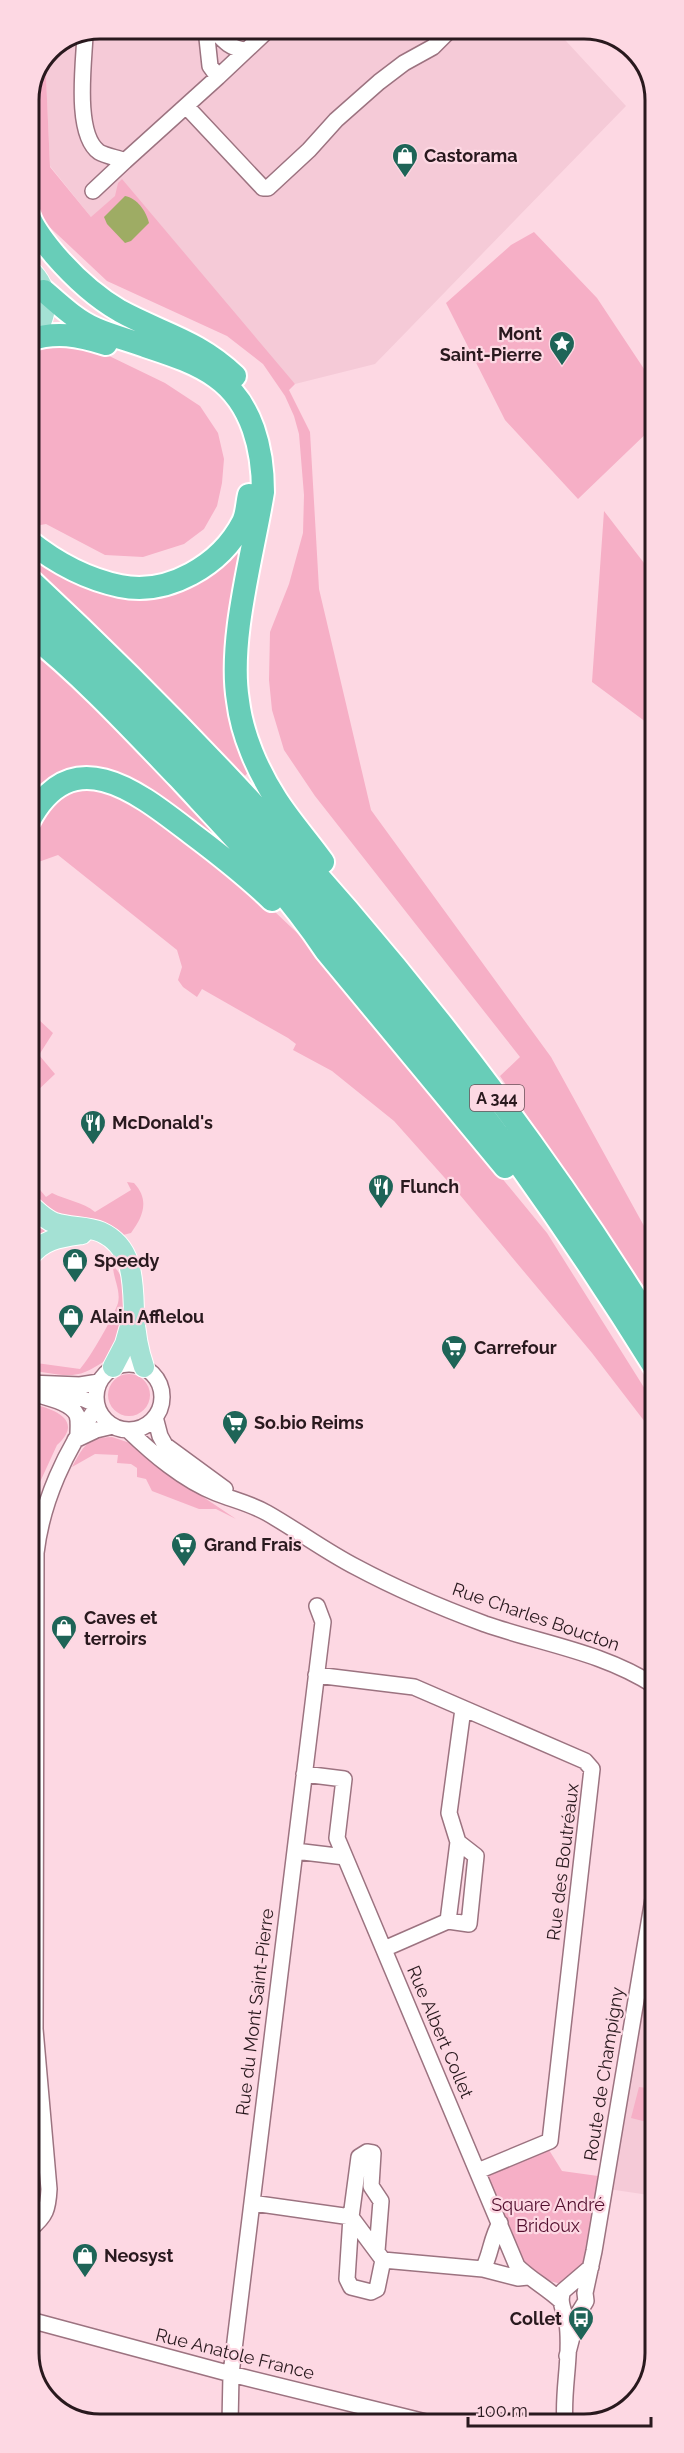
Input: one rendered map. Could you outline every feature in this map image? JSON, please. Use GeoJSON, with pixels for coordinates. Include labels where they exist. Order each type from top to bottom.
{"type":"FeatureCollection","features":[{"type":"Feature","properties":{"kind":"highway"},"geometry":{"type":"LineString","coordinates":[[39,231],[54,253],[93,292],[120,311],[197,346],[243,383],[258,406],[270,436],[274,473],[263,492]]}},
{"type":"Feature","properties":{"kind":"highway"},"geometry":{"type":"LineString","coordinates":[[44,291],[69,312],[95,329],[190,363],[217,377],[247,413],[258,440],[263,492],[240,620],[237,701],[256,760],[276,799],[331,872],[342,902]]}},
{"type":"Feature","properties":{"kind":"highway"},"geometry":{"type":"LineString","coordinates":[[39,337],[63,333],[90,339],[184,372],[213,392],[235,420],[248,452],[251,486],[244,521],[220,554],[189,576],[160,586],[121,586],[78,572],[39,547]]}},
{"type":"Feature","properties":{"kind":"highway","name":"A 344"},"geometry":{"type":"LineString","coordinates":[[39,589],[148,694],[255,805],[342,902],[453,1040],[516,1123],[590,1228],[645,1313]]}},
{"type":"Feature","properties":{"kind":"highway","name":"A 344"},"geometry":{"type":"LineString","coordinates":[[39,616],[136,710],[242,820],[346,939],[500,1135],[607,1291],[645,1352]]}},
{"type":"Feature","properties":{"kind":"highway"},"geometry":{"type":"LineString","coordinates":[[39,642],[119,714],[217,818],[310,926],[326,951]]}},
{"type":"Feature","properties":{"kind":"highway"},"geometry":{"type":"LineString","coordinates":[[39,807],[47,795],[61,785],[87,778],[107,780],[128,788],[150,802],[270,897],[326,951],[496,1156],[565,1245],[607,1291]]}},
{"type":"Feature","properties":{"kind":"main road"},"geometry":{"type":"LineString","coordinates":[[39,280],[44,291],[46,305],[44,318],[39,328]]}},
{"type":"Feature","properties":{"kind":"main road"},"geometry":{"type":"LineString","coordinates":[[39,1213],[54,1223],[99,1231],[125,1252],[135,1289],[136,1333],[144,1367]]}},
{"type":"Feature","properties":{"kind":"main road"},"geometry":{"type":"LineString","coordinates":[[39,1246],[58,1237],[82,1234],[98,1236],[117,1244]]}},
{"type":"Feature","properties":{"kind":"main road"},"geometry":{"type":"LineString","coordinates":[[113,1368],[124,1344],[134,1311]]}},
{"type":"Feature","properties":{"kind":"street"},"geometry":{"type":"LineString","coordinates":[[207,39],[210,66],[218,76]]}},
{"type":"Feature","properties":{"kind":"street"},"geometry":{"type":"LineString","coordinates":[[222,39],[237,50],[246,51]]}},
{"type":"Feature","properties":{"kind":"street"},"geometry":{"type":"LineString","coordinates":[[93,191],[259,39]]}},
{"type":"Feature","properties":{"kind":"street"},"geometry":{"type":"LineString","coordinates":[[186,106],[262,188],[268,188],[336,120],[371,89],[404,63],[441,39]]}},
{"type":"Feature","properties":{"kind":"street"},"geometry":{"type":"LineString","coordinates":[[85,41],[82,100],[85,130],[98,152],[126,161]]}},
{"type":"Feature","properties":{"kind":"street"},"geometry":{"type":"LineString","coordinates":[[76,1437],[96,1430],[143,1427],[155,1417],[160,1409],[162,1391],[153,1374],[144,1367],[125,1364],[113,1368],[99,1382],[96,1393],[97,1406],[106,1421],[120,1428]]}},
{"type":"Feature","properties":{"kind":"street"},"geometry":{"type":"LineString","coordinates":[[39,1383],[80,1385],[99,1382]]}},
{"type":"Feature","properties":{"kind":"street"},"geometry":{"type":"LineString","coordinates":[[39,1393],[79,1397],[97,1406]]}},
{"type":"Feature","properties":{"kind":"street"},"geometry":{"type":"LineString","coordinates":[[39,1395],[65,1404],[72,1410],[77,1416],[76,1437]]}},
{"type":"Feature","properties":{"kind":"street"},"geometry":{"type":"LineString","coordinates":[[39,1536],[43,1514],[76,1437],[97,1406]]}},
{"type":"Feature","properties":{"kind":"street","name":"Rue Charles Boucton"},"geometry":{"type":"LineString","coordinates":[[155,1417],[165,1445],[237,1498],[283,1522],[356,1567],[486,1624],[581,1651],[632,1671],[645,1679]]}},
{"type":"Feature","properties":{"kind":"street","name":"Rue Charles Boucton"},"geometry":{"type":"LineString","coordinates":[[120,1428],[143,1447],[190,1479],[216,1493],[237,1498]]}},
{"type":"Feature","properties":{"kind":"street","name":"Rue du Mont Saint-Pierre"},"geometry":{"type":"LineString","coordinates":[[230,2414],[231,2374],[322,1622],[317,1606]]}},
{"type":"Feature","properties":{"kind":"street","name":"Rue Charles Boucton"},"geometry":{"type":"LineString","coordinates":[[632,1671],[645,1672]]}},
{"type":"Feature","properties":{"kind":"street","name":"Rue des Boutréaux"},"geometry":{"type":"LineString","coordinates":[[316,1675],[414,1687],[585,1761],[592,1769],[550,2141],[478,2171]]}},
{"type":"Feature","properties":{"kind":"street"},"geometry":{"type":"LineString","coordinates":[[384,1949],[448,1921],[458,1842],[449,1813],[463,1709]]}},
{"type":"Feature","properties":{"kind":"street","name":"Rue Albert Collet"},"geometry":{"type":"LineString","coordinates":[[304,1774],[344,1779],[337,1838],[517,2266],[528,2277],[546,2287],[569,2295]]}},
{"type":"Feature","properties":{"kind":"street"},"geometry":{"type":"LineString","coordinates":[[295,1851],[345,1857]]}},
{"type":"Feature","properties":{"kind":"street","name":"Route de Champigny"},"geometry":{"type":"LineString","coordinates":[[564,2414],[569,2295],[591,2267],[645,1946]]}},
{"type":"Feature","properties":{"kind":"street"},"geometry":{"type":"LineString","coordinates":[[39,2075],[49,2189],[48,2204],[39,2211]]}},
{"type":"Feature","properties":{"kind":"street"},"geometry":{"type":"LineString","coordinates":[[367,2152],[373,2153],[371,2186],[381,2201],[377,2289],[371,2292],[351,2287],[347,2279],[351,2217],[359,2157],[367,2152]]}},
{"type":"Feature","properties":{"kind":"street"},"geometry":{"type":"LineString","coordinates":[[252,2203],[351,2217],[380,2256]]}},
{"type":"Feature","properties":{"kind":"street"},"geometry":{"type":"LineString","coordinates":[[483,2269],[490,2256],[492,2241],[500,2223]]}},
{"type":"Feature","properties":{"kind":"street","name":"Rue Albert Collet"},"geometry":{"type":"LineString","coordinates":[[380,2256],[483,2269],[518,2278],[528,2277]]}},
{"type":"Feature","properties":{"kind":"street","name":"Route de Champigny"},"geometry":{"type":"LineString","coordinates":[[567,2356],[580,2310],[585,2305],[569,2295]]}},
{"type":"Feature","properties":{"kind":"street","name":"Rue Anatole France"},"geometry":{"type":"LineString","coordinates":[[39,2322],[390,2414]]}},
{"type":"Feature","properties":{"kind":"shaded area"},"geometry":{"type":"Polygon","coordinates":[[[100,39],[564,39],[626,106],[375,364],[295,384],[91,217],[50,166],[46,76],[49,66],[66,49],[88,40],[100,39]]]}},
{"type":"Feature","properties":{"kind":"shaded area"},"geometry":{"type":"Polygon","coordinates":[[[125,196],[133,199],[140,206],[149,223],[131,241],[125,243],[107,224],[104,217],[125,196]]]}},
{"type":"Feature","properties":{"kind":"shaded area"},"geometry":{"type":"Polygon","coordinates":[[[645,1949],[645,2194],[602,2188],[645,1949]]]}},
{"type":"Feature","properties":{"kind":"green space"},"geometry":{"type":"Polygon","coordinates":[[[47,71],[50,167],[91,217],[115,196],[118,183],[122,179],[295,384],[289,390],[310,432],[319,589],[371,810],[551,1057],[645,1228],[645,1288],[500,1076],[520,1057],[315,796],[284,750],[272,710],[269,680],[270,632],[289,584],[303,533],[304,495],[299,434],[285,396],[263,364],[227,336],[107,281],[41,219],[39,214],[39,100],[40,88],[47,71]]]}},
{"type":"Feature","properties":{"kind":"green space"},"geometry":{"type":"Polygon","coordinates":[[[534,232],[597,298],[645,370],[645,435],[578,499],[505,420],[446,303],[511,245],[534,232]]]}},
{"type":"Feature","properties":{"kind":"green space"},"geometry":{"type":"Polygon","coordinates":[[[58,341],[103,353],[165,383],[200,406],[218,433],[224,459],[217,506],[204,529],[184,544],[143,557],[105,555],[46,524],[39,525],[39,345],[58,341]]]}},
{"type":"Feature","properties":{"kind":"green space"},"geometry":{"type":"Polygon","coordinates":[[[604,511],[645,564],[645,721],[592,682],[604,511]]]}},
{"type":"Feature","properties":{"kind":"green space"},"geometry":{"type":"Polygon","coordinates":[[[249,521],[229,658],[250,770],[244,777],[39,574],[39,551],[154,591],[249,521]]]}},
{"type":"Feature","properties":{"kind":"green space"},"geometry":{"type":"Polygon","coordinates":[[[39,652],[68,677],[236,854],[231,856],[138,782],[108,772],[39,798],[39,652]]]}},
{"type":"Feature","properties":{"kind":"green space"},"geometry":{"type":"Polygon","coordinates":[[[90,788],[114,790],[252,890],[312,947],[547,1233],[645,1389],[645,1422],[592,1353],[460,1195],[394,1121],[332,1071],[293,1050],[296,1044],[288,1038],[202,989],[197,997],[183,987],[178,980],[182,967],[177,950],[58,855],[39,862],[39,826],[45,812],[58,799],[75,790],[90,788]]]}},
{"type":"Feature","properties":{"kind":"green space"},"geometry":{"type":"Polygon","coordinates":[[[39,1020],[53,1033],[39,1055],[39,1020]]]}},
{"type":"Feature","properties":{"kind":"green space"},"geometry":{"type":"Polygon","coordinates":[[[39,1055],[55,1074],[39,1089],[39,1055]]]}},
{"type":"Feature","properties":{"kind":"green space"},"geometry":{"type":"Polygon","coordinates":[[[127,1182],[134,1183],[142,1196],[143,1208],[139,1221],[131,1233],[119,1236],[57,1217],[39,1204],[39,1189],[46,1197],[52,1193],[95,1212],[131,1190],[127,1182]]]}},
{"type":"Feature","properties":{"kind":"green space"},"geometry":{"type":"Polygon","coordinates":[[[39,1220],[46,1224],[46,1236],[39,1240],[39,1220]]]}},
{"type":"Feature","properties":{"kind":"green space"},"geometry":{"type":"Polygon","coordinates":[[[113,1266],[119,1273],[123,1284],[125,1309],[117,1346],[112,1354],[88,1371],[79,1374],[65,1375],[39,1371],[39,1363],[80,1369],[101,1337],[118,1303],[113,1266]]]}},
{"type":"Feature","properties":{"kind":"green space"},"geometry":{"type":"Polygon","coordinates":[[[129,1374],[144,1380],[150,1395],[144,1410],[129,1416],[114,1410],[108,1395],[114,1380],[129,1374]]]}},
{"type":"Feature","properties":{"kind":"green space"},"geometry":{"type":"Polygon","coordinates":[[[39,1406],[62,1416],[67,1422],[68,1428],[65,1436],[57,1445],[39,1484],[39,1406]]]}},
{"type":"Feature","properties":{"kind":"green space"},"geometry":{"type":"Polygon","coordinates":[[[112,1437],[130,1443],[151,1462],[236,1519],[216,1509],[199,1509],[152,1491],[146,1479],[137,1477],[137,1468],[131,1464],[117,1463],[118,1455],[95,1454],[72,1467],[91,1441],[112,1437]]]}},
{"type":"Feature","properties":{"kind":"green space"},"geometry":{"type":"Polygon","coordinates":[[[639,2087],[645,2088],[645,2122],[631,2118],[639,2087]]]}},
{"type":"Feature","properties":{"kind":"green space","name":"Square André Bridoux"},"geometry":{"type":"Polygon","coordinates":[[[549,2150],[562,2171],[598,2176],[586,2265],[561,2284],[543,2278],[522,2259],[507,2233],[486,2177],[549,2150]]]}},
{"type":"Feature","properties":{"kind":"place","name":"Castorama"},"geometry":{"type":"Point","coordinates":[405,179]}},
{"type":"Feature","properties":{"kind":"place","name":"Mont Saint-Pierre"},"geometry":{"type":"Point","coordinates":[562,367]}},
{"type":"Feature","properties":{"kind":"place","name":"McDonald's"},"geometry":{"type":"Point","coordinates":[93,1146]}},
{"type":"Feature","properties":{"kind":"place","name":"Flunch"},"geometry":{"type":"Point","coordinates":[381,1210]}},
{"type":"Feature","properties":{"kind":"place","name":"Speedy"},"geometry":{"type":"Point","coordinates":[75,1284]}},
{"type":"Feature","properties":{"kind":"place","name":"Alain Afflelou"},"geometry":{"type":"Point","coordinates":[71,1340]}},
{"type":"Feature","properties":{"kind":"place","name":"Carrefour"},"geometry":{"type":"Point","coordinates":[454,1371]}},
{"type":"Feature","properties":{"kind":"place","name":"So.bio Reims"},"geometry":{"type":"Point","coordinates":[235,1446]}},
{"type":"Feature","properties":{"kind":"place","name":"Grand Frais"},"geometry":{"type":"Point","coordinates":[184,1568]}},
{"type":"Feature","properties":{"kind":"place","name":"Caves et terroirs"},"geometry":{"type":"Point","coordinates":[64,1651]}},
{"type":"Feature","properties":{"kind":"place","name":"Neosyst"},"geometry":{"type":"Point","coordinates":[85,2279]}},
{"type":"Feature","properties":{"kind":"place","name":"Collet"},"geometry":{"type":"Point","coordinates":[581,2342]}}]}
